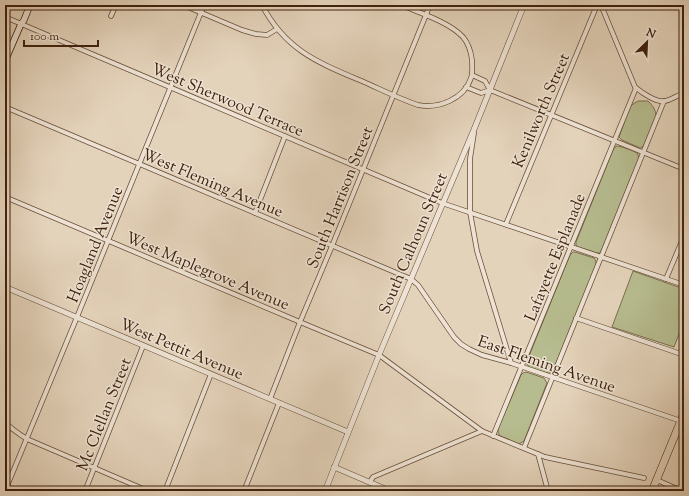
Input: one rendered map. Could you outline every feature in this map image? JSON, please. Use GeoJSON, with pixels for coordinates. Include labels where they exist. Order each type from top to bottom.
{"type":"FeatureCollection","features":[{"type":"Feature","properties":{"kind":"highway"},"geometry":{"type":"LineString","coordinates":[[652,491],[684,413]]}},
{"type":"Feature","properties":{"kind":"main road"},"geometry":{"type":"LineString","coordinates":[[5,61],[30,5]]}},
{"type":"Feature","properties":{"kind":"street"},"geometry":{"type":"LineString","coordinates":[[111,16],[116,5]]}},
{"type":"Feature","properties":{"kind":"street"},"geometry":{"type":"LineString","coordinates":[[183,5],[242,30],[256,34],[267,35],[277,29]]}},
{"type":"Feature","properties":{"kind":"street","name":"Hoagland Avenue"},"geometry":{"type":"LineString","coordinates":[[5,491],[78,317],[204,5]]}},
{"type":"Feature","properties":{"kind":"street"},"geometry":{"type":"LineString","coordinates":[[262,5],[269,18],[282,35],[297,49],[316,61],[418,105],[435,106],[445,104],[455,98],[470,81],[472,75],[471,53],[467,44],[458,32],[449,26],[400,5]]}},
{"type":"Feature","properties":{"kind":"street","name":"South Harrison Street"},"geometry":{"type":"LineString","coordinates":[[270,399],[430,5]]}},
{"type":"Feature","properties":{"kind":"street","name":"South Calhoun Street"},"geometry":{"type":"LineString","coordinates":[[325,491],[379,355],[475,127],[524,5]]}},
{"type":"Feature","properties":{"kind":"street","name":"Kenilworth Street"},"geometry":{"type":"LineString","coordinates":[[506,224],[596,5]]}},
{"type":"Feature","properties":{"kind":"street"},"geometry":{"type":"LineString","coordinates":[[601,5],[636,88],[642,93],[660,101],[664,101],[684,93]]}},
{"type":"Feature","properties":{"kind":"street","name":"West Sherwood Terrace"},"geometry":{"type":"LineString","coordinates":[[5,17],[442,203],[684,285]]}},
{"type":"Feature","properties":{"kind":"street"},"geometry":{"type":"LineString","coordinates":[[472,75],[485,81],[490,90]]}},
{"type":"Feature","properties":{"kind":"street"},"geometry":{"type":"LineString","coordinates":[[466,87],[480,93],[490,90],[684,169]]}},
{"type":"Feature","properties":{"kind":"street","name":"Lafayette Esplanade"},"geometry":{"type":"LineString","coordinates":[[493,436],[636,88]]}},
{"type":"Feature","properties":{"kind":"street"},"geometry":{"type":"LineString","coordinates":[[524,448],[664,101]]}},
{"type":"Feature","properties":{"kind":"street","name":"West Fleming Avenue"},"geometry":{"type":"LineString","coordinates":[[5,107],[411,279]]}},
{"type":"Feature","properties":{"kind":"street"},"geometry":{"type":"LineString","coordinates":[[475,127],[470,159],[470,212],[477,250],[511,364]]}},
{"type":"Feature","properties":{"kind":"street"},"geometry":{"type":"LineString","coordinates":[[255,213],[285,136]]}},
{"type":"Feature","properties":{"kind":"street"},"geometry":{"type":"LineString","coordinates":[[462,157],[470,159]]}},
{"type":"Feature","properties":{"kind":"street","name":"West Maplegrove Avenue"},"geometry":{"type":"LineString","coordinates":[[5,197],[379,355],[482,431],[493,436],[545,457],[644,478]]}},
{"type":"Feature","properties":{"kind":"street"},"geometry":{"type":"LineString","coordinates":[[666,279],[684,236]]}},
{"type":"Feature","properties":{"kind":"street","name":"East Fleming Avenue"},"geometry":{"type":"LineString","coordinates":[[411,279],[418,285],[454,337],[469,349],[482,355],[522,367],[681,421]]}},
{"type":"Feature","properties":{"kind":"street","name":"West Pettit Avenue"},"geometry":{"type":"LineString","coordinates":[[5,288],[78,317],[143,346],[348,432]]}},
{"type":"Feature","properties":{"kind":"street"},"geometry":{"type":"LineString","coordinates":[[576,318],[684,355]]}},
{"type":"Feature","properties":{"kind":"street","name":"Mc Clellan Street"},"geometry":{"type":"LineString","coordinates":[[85,491],[143,346]]}},
{"type":"Feature","properties":{"kind":"street"},"geometry":{"type":"LineString","coordinates":[[165,491],[211,374]]}},
{"type":"Feature","properties":{"kind":"street"},"geometry":{"type":"LineString","coordinates":[[244,491],[280,403]]}},
{"type":"Feature","properties":{"kind":"street"},"geometry":{"type":"LineString","coordinates":[[5,422],[20,435],[148,491]]}},
{"type":"Feature","properties":{"kind":"street"},"geometry":{"type":"LineString","coordinates":[[370,482],[373,477],[482,431]]}},
{"type":"Feature","properties":{"kind":"street"},"geometry":{"type":"LineString","coordinates":[[538,454],[548,491]]}},
{"type":"Feature","properties":{"kind":"street"},"geometry":{"type":"LineString","coordinates":[[334,468],[390,491]]}},
{"type":"Feature","properties":{"kind":"street"},"geometry":{"type":"LineString","coordinates":[[657,480],[682,491]]}},
{"type":"Feature","properties":{"kind":"green space"},"geometry":{"type":"Polygon","coordinates":[[[638,101],[648,101],[654,108],[656,117],[644,145],[640,148],[622,140],[619,137],[630,107],[638,101]]]}},
{"type":"Feature","properties":{"kind":"green space"},"geometry":{"type":"Polygon","coordinates":[[[616,146],[634,151],[638,154],[639,158],[602,249],[600,253],[597,253],[578,247],[576,242],[613,150],[616,146]]]}},
{"type":"Feature","properties":{"kind":"green space"},"geometry":{"type":"Polygon","coordinates":[[[573,252],[594,258],[596,265],[553,371],[547,373],[529,367],[527,361],[570,255],[573,252]]]}},
{"type":"Feature","properties":{"kind":"green space"},"geometry":{"type":"Polygon","coordinates":[[[633,271],[684,289],[684,321],[674,347],[612,327],[633,271]]]}},
{"type":"Feature","properties":{"kind":"green space"},"geometry":{"type":"Polygon","coordinates":[[[526,372],[544,378],[547,383],[524,441],[519,444],[500,436],[498,429],[521,375],[526,372]]]}}]}
